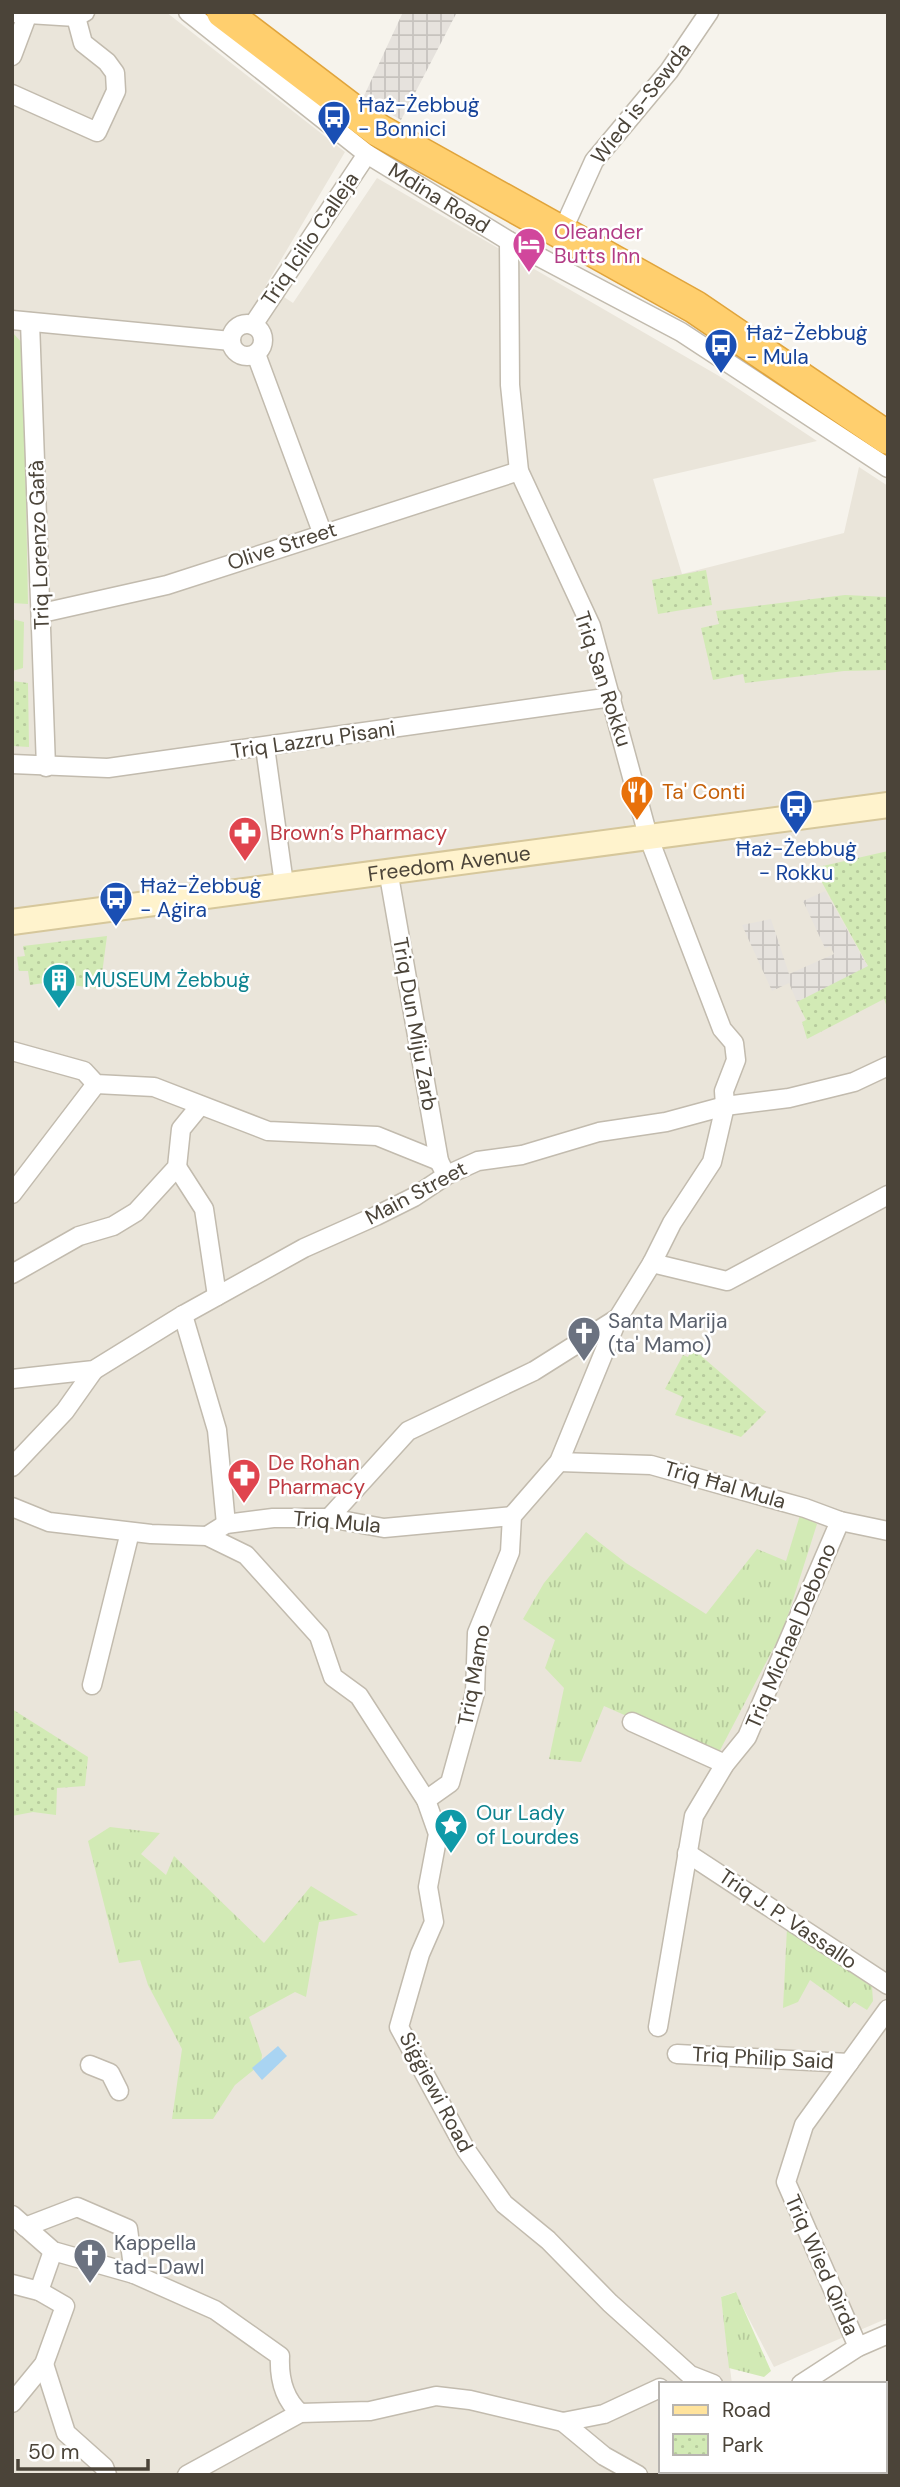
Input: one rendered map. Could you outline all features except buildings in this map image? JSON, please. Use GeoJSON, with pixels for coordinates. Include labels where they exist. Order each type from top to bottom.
{"type":"FeatureCollection","features":[{"type":"Feature","properties":{"kind":"highway","name":"Mdina Road"},"geometry":{"type":"LineString","coordinates":[[223,12],[378,130],[695,307],[888,438]]}},
{"type":"Feature","properties":{"kind":"street","name":"Mdina Road"},"geometry":{"type":"LineString","coordinates":[[188,12],[367,154],[509,241],[681,332],[888,468]]}},
{"type":"Feature","properties":{"kind":"street","name":"Wied is-Sewda"},"geometry":{"type":"LineString","coordinates":[[561,234],[594,161],[669,71],[709,12]]}},
{"type":"Feature","properties":{"kind":"street"},"geometry":{"type":"LineString","coordinates":[[12,56],[20,15],[80,15],[83,43],[107,62],[115,74],[116,91],[97,132],[12,94]]}},
{"type":"Feature","properties":{"kind":"street","name":"Triq Icilio Calleja"},"geometry":{"type":"LineString","coordinates":[[254,324],[367,154]]}},
{"type":"Feature","properties":{"kind":"street","name":"Triq San Rokku"},"geometry":{"type":"LineString","coordinates":[[509,241],[510,385],[519,471],[591,626],[648,836],[722,1029],[734,1043],[736,1060],[724,1091],[725,1106]]}},
{"type":"Feature","properties":{"kind":"street"},"geometry":{"type":"LineString","coordinates":[[21,321],[231,341]]}},
{"type":"Feature","properties":{"kind":"street","name":"Triq Lorenzo Gafà"},"geometry":{"type":"LineString","coordinates":[[21,321],[42,614],[46,767]]}},
{"type":"Feature","properties":{"kind":"street"},"geometry":{"type":"LineString","coordinates":[[231,341],[237,327],[254,324],[262,332],[264,340],[256,354],[322,533]]}},
{"type":"Feature","properties":{"kind":"street"},"geometry":{"type":"LineString","coordinates":[[231,341],[239,354],[256,354]]}},
{"type":"Feature","properties":{"kind":"street","name":"Olive Street"},"geometry":{"type":"LineString","coordinates":[[42,614],[167,584],[519,471]]}},
{"type":"Feature","properties":{"kind":"street","name":"Triq Lazzru Pisani"},"geometry":{"type":"LineString","coordinates":[[12,764],[108,768],[612,697]]}},
{"type":"Feature","properties":{"kind":"street"},"geometry":{"type":"LineString","coordinates":[[265,747],[284,884]]}},
{"type":"Feature","properties":{"kind":"street","name":"Freedom Avenue"},"geometry":{"type":"LineString","coordinates":[[12,922],[888,805]]}},
{"type":"Feature","properties":{"kind":"street","name":"Triq Dun Miju Zarb"},"geometry":{"type":"LineString","coordinates":[[388,870],[443,1168]]}},
{"type":"Feature","properties":{"kind":"street"},"geometry":{"type":"LineString","coordinates":[[12,1051],[84,1071],[96,1083],[154,1087],[199,1107],[217,1108],[268,1131],[377,1136],[443,1168]]}},
{"type":"Feature","properties":{"kind":"street","name":"Main Street"},"geometry":{"type":"LineString","coordinates":[[12,1379],[94,1370],[183,1315],[304,1248],[414,1197],[443,1168],[522,1155],[599,1132],[666,1122],[725,1106],[789,1098],[854,1082],[888,1066]]}},
{"type":"Feature","properties":{"kind":"street"},"geometry":{"type":"LineString","coordinates":[[12,1194],[96,1083]]}},
{"type":"Feature","properties":{"kind":"street"},"geometry":{"type":"LineString","coordinates":[[512,1516],[559,1462],[618,1318],[652,1263],[672,1223],[712,1163],[725,1106]]}},
{"type":"Feature","properties":{"kind":"street"},"geometry":{"type":"LineString","coordinates":[[12,1274],[79,1236],[113,1226],[136,1212],[177,1167],[181,1129],[199,1107]]}},
{"type":"Feature","properties":{"kind":"street"},"geometry":{"type":"LineString","coordinates":[[177,1167],[204,1209],[217,1296]]}},
{"type":"Feature","properties":{"kind":"street"},"geometry":{"type":"LineString","coordinates":[[652,1263],[727,1281],[888,1195]]}},
{"type":"Feature","properties":{"kind":"street"},"geometry":{"type":"LineString","coordinates":[[183,1315],[217,1430],[226,1524]]}},
{"type":"Feature","properties":{"kind":"street"},"geometry":{"type":"LineString","coordinates":[[329,1518],[408,1432],[534,1371],[618,1318]]}},
{"type":"Feature","properties":{"kind":"street"},"geometry":{"type":"LineString","coordinates":[[12,1467],[65,1411],[94,1370]]}},
{"type":"Feature","properties":{"kind":"street","name":"Triq Ħal Mula"},"geometry":{"type":"LineString","coordinates":[[559,1462],[651,1465],[805,1508],[840,1521],[888,1531]]}},
{"type":"Feature","properties":{"kind":"street"},"geometry":{"type":"LineString","coordinates":[[12,1507],[49,1522],[130,1532],[207,1536]]}},
{"type":"Feature","properties":{"kind":"street","name":"Triq Mula"},"geometry":{"type":"LineString","coordinates":[[207,1536],[226,1524],[273,1518],[329,1518],[384,1528],[512,1516]]}},
{"type":"Feature","properties":{"kind":"street","name":"Triq Mamo"},"geometry":{"type":"LineString","coordinates":[[426,1800],[450,1783],[475,1693],[477,1633],[510,1552],[512,1516]]}},
{"type":"Feature","properties":{"kind":"street","name":"Triq Michael Debono"},"geometry":{"type":"LineString","coordinates":[[658,2027],[694,1816],[725,1764],[747,1737],[840,1521]]}},
{"type":"Feature","properties":{"kind":"street"},"geometry":{"type":"LineString","coordinates":[[92,1685],[130,1532]]}},
{"type":"Feature","properties":{"kind":"street","name":"Siġġiewi Road"},"geometry":{"type":"LineString","coordinates":[[207,1536],[246,1555],[319,1636],[333,1677],[359,1696],[426,1800],[438,1834],[428,1887],[434,1922],[420,1954],[400,2027],[466,2150],[504,2204],[548,2240],[610,2303],[690,2375],[708,2382]]}},
{"type":"Feature","properties":{"kind":"street"},"geometry":{"type":"LineString","coordinates":[[632,1722],[725,1764]]}},
{"type":"Feature","properties":{"kind":"street","name":"Triq J. P. Vassallo"},"geometry":{"type":"LineString","coordinates":[[687,1853],[888,1985]]}},
{"type":"Feature","properties":{"kind":"street"},"geometry":{"type":"LineString","coordinates":[[849,2063],[888,2009]]}},
{"type":"Feature","properties":{"kind":"street","name":"Triq Philip Said"},"geometry":{"type":"LineString","coordinates":[[677,2054],[849,2063]]}},
{"type":"Feature","properties":{"kind":"street","name":"Triq Wied Qirda"},"geometry":{"type":"LineString","coordinates":[[849,2063],[804,2125],[786,2182],[858,2347]]}},
{"type":"Feature","properties":{"kind":"street"},"geometry":{"type":"LineString","coordinates":[[90,2065],[110,2073],[119,2091]]}},
{"type":"Feature","properties":{"kind":"street"},"geometry":{"type":"LineString","coordinates":[[18,2221],[77,2207],[128,2229],[134,2274]]}},
{"type":"Feature","properties":{"kind":"street"},"geometry":{"type":"LineString","coordinates":[[18,2221],[53,2251],[134,2274],[215,2310],[280,2356],[279,2377],[292,2406],[300,2413]]}},
{"type":"Feature","properties":{"kind":"street"},"geometry":{"type":"LineString","coordinates":[[39,2291],[53,2251]]}},
{"type":"Feature","properties":{"kind":"street"},"geometry":{"type":"LineString","coordinates":[[12,2284],[39,2291],[65,2306],[44,2364],[12,2403]]}},
{"type":"Feature","properties":{"kind":"street"},"geometry":{"type":"LineString","coordinates":[[804,2382],[858,2347],[888,2334]]}},
{"type":"Feature","properties":{"kind":"street"},"geometry":{"type":"LineString","coordinates":[[44,2364],[66,2433],[104,2467],[107,2475]]}},
{"type":"Feature","properties":{"kind":"street"},"geometry":{"type":"LineString","coordinates":[[674,2382],[690,2375]]}},
{"type":"Feature","properties":{"kind":"street"},"geometry":{"type":"LineString","coordinates":[[187,2475],[300,2413],[370,2412],[436,2396],[470,2400],[563,2422],[604,2414],[659,2388]]}},
{"type":"Feature","properties":{"kind":"street"},"geometry":{"type":"LineString","coordinates":[[563,2422],[604,2456],[638,2475]]}},
{"type":"Feature","properties":{"kind":"shaded area"},"geometry":{"type":"Polygon","coordinates":[[[12,12],[166,12],[345,152],[266,285],[293,303],[377,178],[719,376],[817,441],[653,479],[682,574],[844,533],[859,467],[888,486],[888,2318],[774,2367],[735,2292],[721,2297],[732,2382],[659,2382],[659,2473],[823,2475],[12,2475],[12,12]]]}},
{"type":"Feature","properties":{"kind":"shaded area"},"geometry":{"type":"Polygon","coordinates":[[[403,12],[457,12],[401,120],[363,98],[403,12]]]}},
{"type":"Feature","properties":{"kind":"shaded area"},"geometry":{"type":"Polygon","coordinates":[[[825,891],[868,967],[797,1002],[789,983],[772,991],[742,925],[771,919],[789,974],[834,954],[830,946],[825,948],[803,901],[825,891]]]}},
{"type":"Feature","properties":{"kind":"green space"},"geometry":{"type":"Polygon","coordinates":[[[12,332],[23,344],[28,604],[12,603],[12,332]]]}},
{"type":"Feature","properties":{"kind":"green space"},"geometry":{"type":"Polygon","coordinates":[[[706,570],[712,605],[658,614],[652,580],[706,570]]]}},
{"type":"Feature","properties":{"kind":"green space"},"geometry":{"type":"Polygon","coordinates":[[[845,595],[888,597],[888,670],[844,671],[745,683],[743,674],[713,680],[701,628],[719,624],[716,611],[845,595]]]}},
{"type":"Feature","properties":{"kind":"green space"},"geometry":{"type":"Polygon","coordinates":[[[12,619],[24,622],[23,668],[12,671],[12,619]]]}},
{"type":"Feature","properties":{"kind":"green space"},"geometry":{"type":"Polygon","coordinates":[[[12,681],[28,683],[29,747],[12,746],[12,681]]]}},
{"type":"Feature","properties":{"kind":"green space"},"geometry":{"type":"Polygon","coordinates":[[[888,851],[888,1010],[884,999],[807,1039],[802,1022],[806,1020],[797,1002],[868,966],[814,868],[888,851]]]}},
{"type":"Feature","properties":{"kind":"green space"},"geometry":{"type":"Polygon","coordinates":[[[107,936],[100,989],[58,983],[59,968],[58,971],[43,973],[44,983],[30,985],[28,971],[19,971],[17,957],[25,956],[23,946],[107,936]]]}},
{"type":"Feature","properties":{"kind":"green space"},"geometry":{"type":"Polygon","coordinates":[[[692,1348],[766,1412],[741,1437],[675,1415],[683,1397],[665,1389],[683,1355],[688,1357],[692,1348]]]}},
{"type":"Feature","properties":{"kind":"green space"},"geometry":{"type":"Polygon","coordinates":[[[800,1515],[817,1524],[784,1628],[717,1756],[604,1706],[581,1762],[549,1759],[564,1688],[545,1668],[555,1640],[523,1619],[544,1583],[586,1532],[626,1563],[706,1614],[757,1549],[786,1561],[800,1515]]]}},
{"type":"Feature","properties":{"kind":"green space"},"geometry":{"type":"Polygon","coordinates":[[[12,1709],[88,1757],[85,1786],[57,1788],[56,1815],[33,1812],[12,1816],[12,1709]]]}},
{"type":"Feature","properties":{"kind":"green space"},"geometry":{"type":"Polygon","coordinates":[[[110,1827],[160,1833],[141,1854],[166,1875],[174,1856],[264,1943],[311,1886],[358,1915],[319,1922],[306,1997],[295,1992],[249,2017],[262,2055],[261,2064],[235,2085],[213,2119],[172,2119],[182,2049],[148,1985],[140,1960],[119,1963],[88,1841],[110,1827]]]}},
{"type":"Feature","properties":{"kind":"green space"},"geometry":{"type":"Polygon","coordinates":[[[787,1928],[872,1987],[873,2001],[867,2010],[854,2002],[849,2008],[810,1980],[798,2002],[783,2008],[787,1928]]]}},
{"type":"Feature","properties":{"kind":"green space"},"geometry":{"type":"Polygon","coordinates":[[[736,2292],[771,2371],[764,2377],[729,2368],[721,2297],[736,2292]]]}},
{"type":"Feature","properties":{"kind":"water"},"geometry":{"type":"Polygon","coordinates":[[[278,2046],[287,2056],[262,2080],[252,2068],[278,2046]]]}},
{"type":"Feature","properties":{"kind":"place","name":"Ħaż-Żebbuġ - Bonnici"},"geometry":{"type":"Point","coordinates":[334,147]}},
{"type":"Feature","properties":{"kind":"place","name":"Oleander Butts Inn"},"geometry":{"type":"Point","coordinates":[529,274]}},
{"type":"Feature","properties":{"kind":"place","name":"Ħaż-Żebbuġ - Mula"},"geometry":{"type":"Point","coordinates":[721,375]}},
{"type":"Feature","properties":{"kind":"place","name":"Ta' Conti"},"geometry":{"type":"Point","coordinates":[637,822]}},
{"type":"Feature","properties":{"kind":"place","name":"Ħaż-Żebbuġ - Rokku"},"geometry":{"type":"Point","coordinates":[796,836]}},
{"type":"Feature","properties":{"kind":"place","name":"Brown’s Pharmacy"},"geometry":{"type":"Point","coordinates":[245,863]}},
{"type":"Feature","properties":{"kind":"place","name":"Ħaż-Żebbuġ - Aġira"},"geometry":{"type":"Point","coordinates":[116,928]}},
{"type":"Feature","properties":{"kind":"place","name":"MUSEUM Żebbuġ"},"geometry":{"type":"Point","coordinates":[59,1010]}},
{"type":"Feature","properties":{"kind":"place","name":"Santa Marija (ta' Mamo)"},"geometry":{"type":"Point","coordinates":[584,1363]}},
{"type":"Feature","properties":{"kind":"place","name":"De Rohan Pharmacy"},"geometry":{"type":"Point","coordinates":[244,1505]}},
{"type":"Feature","properties":{"kind":"place","name":"Our Lady of Lourdes"},"geometry":{"type":"Point","coordinates":[451,1855]}},
{"type":"Feature","properties":{"kind":"place","name":"Kappella tad-Dawl"},"geometry":{"type":"Point","coordinates":[90,2285]}}]}
